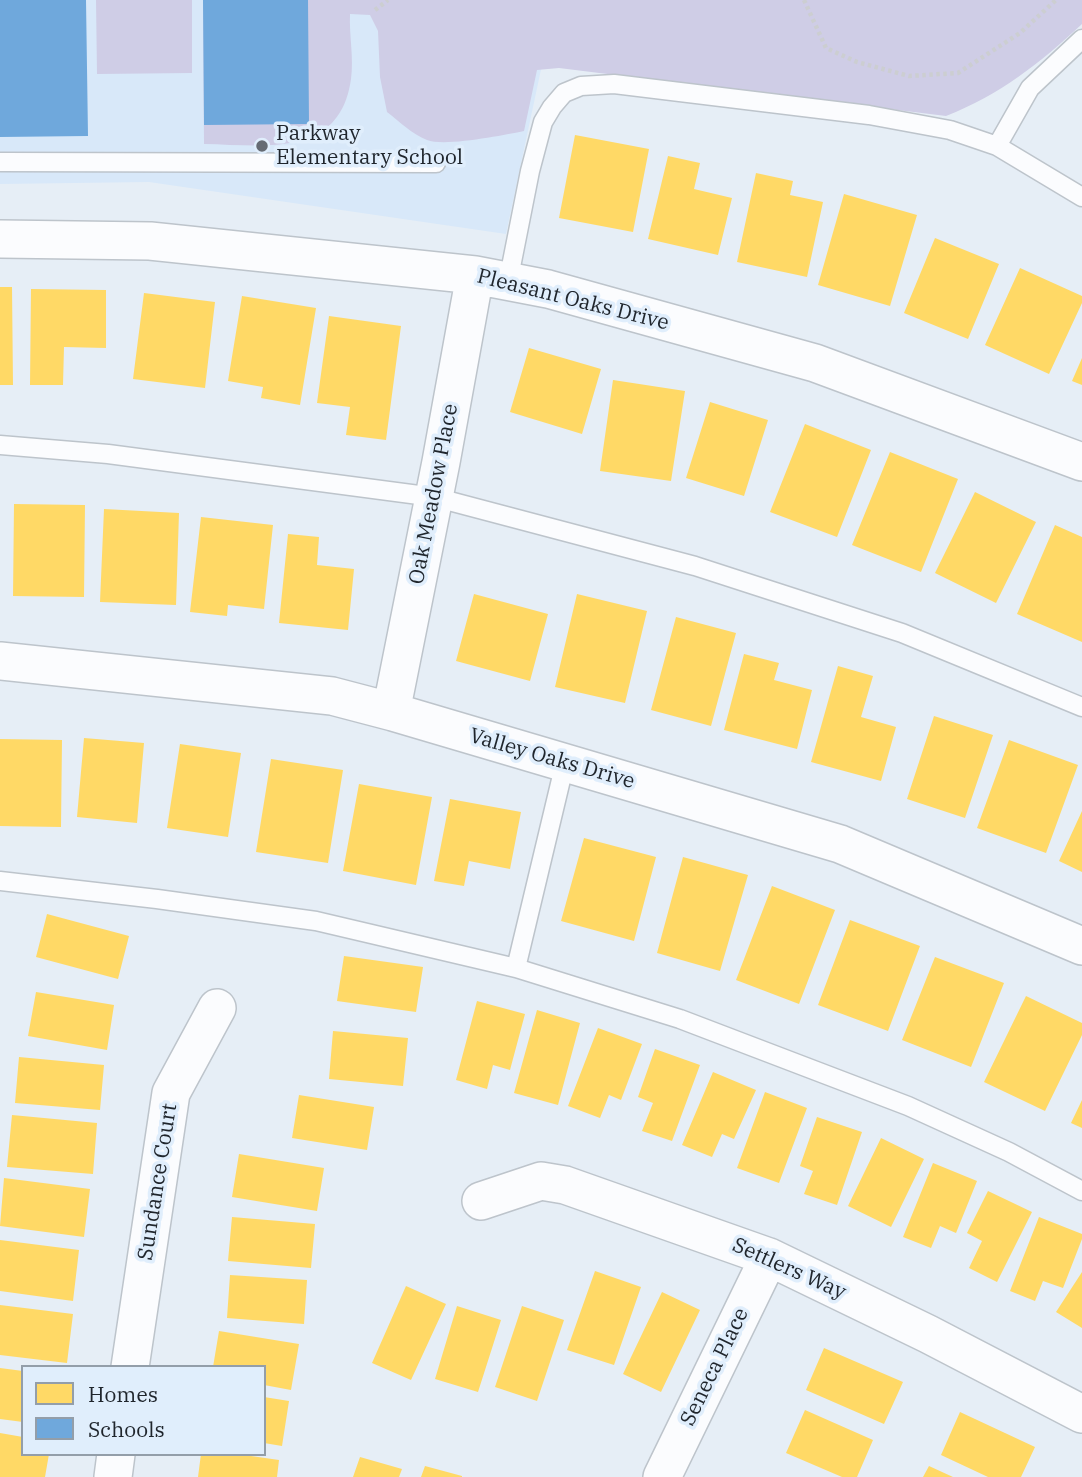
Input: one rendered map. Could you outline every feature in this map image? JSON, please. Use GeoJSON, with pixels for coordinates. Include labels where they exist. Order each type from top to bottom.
{"type":"FeatureCollection","features":[{"type":"Feature","properties":{"kind":"street","name":"Pleasant Oaks Drive"},"geometry":{"type":"LineString","coordinates":[[0,239],[150,241],[491,278],[548,289],[815,363],[1082,462]]}},
{"type":"Feature","properties":{"kind":"street","name":"Oak Meadow Place"},"geometry":{"type":"LineString","coordinates":[[393,712],[434,497],[491,278]]}},
{"type":"Feature","properties":{"kind":"street","name":"Valley Oaks Drive"},"geometry":{"type":"LineString","coordinates":[[0,661],[332,696],[393,712],[840,844],[1082,946]]}},
{"type":"Feature","properties":{"kind":"street","name":"Sundance Court"},"geometry":{"type":"LineString","coordinates":[[130,1365],[171,1093],[217,1009]]}},
{"type":"Feature","properties":{"kind":"street","name":"Settlers Way"},"geometry":{"type":"LineString","coordinates":[[481,1200],[541,1181],[565,1185],[769,1257],[928,1334],[1082,1414]]}},
{"type":"Feature","properties":{"kind":"street","name":"Seneca Place"},"geometry":{"type":"LineString","coordinates":[[662,1477],[769,1257]]}},
{"type":"Feature","properties":{"kind":"street"},"geometry":{"type":"LineString","coordinates":[[113,1477],[116,1456]]}},
{"type":"Feature","properties":{"kind":"lane"},"geometry":{"type":"LineString","coordinates":[[997,146],[1030,88],[1082,39]]}},
{"type":"Feature","properties":{"kind":"lane"},"geometry":{"type":"LineString","coordinates":[[491,278],[530,171],[543,122],[565,93],[581,86],[614,83],[869,115],[950,130],[997,146],[1082,197]]}},
{"type":"Feature","properties":{"kind":"lane"},"geometry":{"type":"LineString","coordinates":[[0,162],[436,163]]}},
{"type":"Feature","properties":{"kind":"lane"},"geometry":{"type":"LineString","coordinates":[[0,445],[108,454],[434,497],[695,566],[889,628],[1082,707]]}},
{"type":"Feature","properties":{"kind":"lane"},"geometry":{"type":"LineString","coordinates":[[516,968],[565,763]]}},
{"type":"Feature","properties":{"kind":"lane"},"geometry":{"type":"LineString","coordinates":[[0,881],[316,921],[516,968],[680,1019],[896,1102],[1009,1152],[1082,1191]]}},
{"type":"Feature","properties":{"kind":"path"},"geometry":{"type":"LineString","coordinates":[[375,10],[388,0]]}},
{"type":"Feature","properties":{"kind":"path"},"geometry":{"type":"LineString","coordinates":[[804,0],[826,48],[858,62],[909,76],[940,76],[958,73],[985,57],[1020,33],[1056,0]]}},
{"type":"Feature","properties":{"kind":"shaded area","name":"Parkway Elementary School"},"geometry":{"type":"Polygon","coordinates":[[[0,0],[1082,0],[1082,22],[543,60],[506,234],[149,182],[0,184],[0,0]]]}},
{"type":"Feature","properties":{"kind":"shaded area"},"geometry":{"type":"Polygon","coordinates":[[[96,0],[192,0],[192,73],[97,74],[96,0]]]}},
{"type":"Feature","properties":{"kind":"shaded area"},"geometry":{"type":"Polygon","coordinates":[[[203,0],[1082,0],[1082,24],[1051,52],[1002,88],[946,116],[559,68],[537,70],[524,131],[475,140],[436,142],[411,131],[387,112],[380,77],[378,31],[370,15],[350,14],[351,79],[344,105],[332,123],[315,135],[296,142],[251,146],[204,144],[203,0]]]}},
{"type":"Feature","properties":{"kind":"building: Homes"},"geometry":{"type":"Polygon","coordinates":[[[575,135],[649,149],[633,232],[559,218],[575,135]]]}},
{"type":"Feature","properties":{"kind":"building: Homes"},"geometry":{"type":"Polygon","coordinates":[[[668,156],[700,163],[694,189],[732,198],[718,255],[648,239],[668,156]]]}},
{"type":"Feature","properties":{"kind":"building: Homes"},"geometry":{"type":"Polygon","coordinates":[[[756,173],[793,181],[790,195],[823,202],[807,277],[737,262],[756,173]]]}},
{"type":"Feature","properties":{"kind":"building: Homes"},"geometry":{"type":"Polygon","coordinates":[[[844,194],[917,215],[890,306],[818,285],[844,194]]]}},
{"type":"Feature","properties":{"kind":"building: Homes"},"geometry":{"type":"Polygon","coordinates":[[[935,238],[999,264],[968,339],[904,313],[935,238]]]}},
{"type":"Feature","properties":{"kind":"building: Homes"},"geometry":{"type":"Polygon","coordinates":[[[1020,268],[1082,296],[1082,303],[1049,374],[985,345],[1020,268]]]}},
{"type":"Feature","properties":{"kind":"building: Homes"},"geometry":{"type":"Polygon","coordinates":[[[0,287],[12,287],[13,385],[0,385],[0,287]]]}},
{"type":"Feature","properties":{"kind":"building: Homes"},"geometry":{"type":"Polygon","coordinates":[[[31,289],[106,290],[106,348],[64,347],[63,385],[30,385],[31,289]]]}},
{"type":"Feature","properties":{"kind":"building: Homes"},"geometry":{"type":"Polygon","coordinates":[[[144,293],[215,302],[205,388],[133,379],[144,293]]]}},
{"type":"Feature","properties":{"kind":"building: Homes"},"geometry":{"type":"Polygon","coordinates":[[[242,296],[316,308],[300,405],[261,398],[263,387],[228,381],[242,296]]]}},
{"type":"Feature","properties":{"kind":"building: Homes"},"geometry":{"type":"Polygon","coordinates":[[[329,316],[401,326],[386,440],[346,435],[350,407],[317,403],[329,316]]]}},
{"type":"Feature","properties":{"kind":"building: Homes"},"geometry":{"type":"Polygon","coordinates":[[[529,348],[601,369],[582,434],[510,412],[529,348]]]}},
{"type":"Feature","properties":{"kind":"building: Homes"},"geometry":{"type":"Polygon","coordinates":[[[1082,358],[1082,385],[1072,381],[1082,358]]]}},
{"type":"Feature","properties":{"kind":"building: Homes"},"geometry":{"type":"Polygon","coordinates":[[[613,380],[685,391],[671,481],[600,471],[613,380]]]}},
{"type":"Feature","properties":{"kind":"building: Homes"},"geometry":{"type":"Polygon","coordinates":[[[710,402],[768,420],[744,496],[686,478],[710,402]]]}},
{"type":"Feature","properties":{"kind":"building: Homes"},"geometry":{"type":"Polygon","coordinates":[[[805,424],[871,450],[837,537],[770,512],[805,424]]]}},
{"type":"Feature","properties":{"kind":"building: Homes"},"geometry":{"type":"Polygon","coordinates":[[[890,452],[958,479],[921,572],[852,545],[890,452]]]}},
{"type":"Feature","properties":{"kind":"building: Homes"},"geometry":{"type":"Polygon","coordinates":[[[975,492],[1036,522],[996,603],[935,573],[975,492]]]}},
{"type":"Feature","properties":{"kind":"building: Homes"},"geometry":{"type":"Polygon","coordinates":[[[14,504],[85,505],[84,597],[13,596],[14,504]]]}},
{"type":"Feature","properties":{"kind":"building: Homes"},"geometry":{"type":"Polygon","coordinates":[[[104,509],[179,513],[176,605],[100,602],[104,509]]]}},
{"type":"Feature","properties":{"kind":"building: Homes"},"geometry":{"type":"Polygon","coordinates":[[[201,517],[273,525],[264,609],[228,605],[227,616],[190,612],[201,517]]]}},
{"type":"Feature","properties":{"kind":"building: Homes"},"geometry":{"type":"Polygon","coordinates":[[[1055,525],[1082,537],[1082,642],[1017,614],[1055,525]]]}},
{"type":"Feature","properties":{"kind":"building: Homes"},"geometry":{"type":"Polygon","coordinates":[[[288,534],[319,537],[317,565],[354,569],[348,630],[279,623],[288,534]]]}},
{"type":"Feature","properties":{"kind":"building: Homes"},"geometry":{"type":"Polygon","coordinates":[[[474,594],[548,614],[530,681],[456,661],[474,594]]]}},
{"type":"Feature","properties":{"kind":"building: Homes"},"geometry":{"type":"Polygon","coordinates":[[[577,594],[647,611],[625,703],[555,687],[577,594]]]}},
{"type":"Feature","properties":{"kind":"building: Homes"},"geometry":{"type":"Polygon","coordinates":[[[676,617],[736,633],[711,726],[651,710],[676,617]]]}},
{"type":"Feature","properties":{"kind":"building: Homes"},"geometry":{"type":"Polygon","coordinates":[[[744,654],[779,663],[774,680],[812,690],[797,749],[724,730],[744,654]]]}},
{"type":"Feature","properties":{"kind":"building: Homes"},"geometry":{"type":"Polygon","coordinates":[[[838,666],[873,676],[861,717],[896,727],[881,781],[811,762],[838,666]]]}},
{"type":"Feature","properties":{"kind":"building: Homes"},"geometry":{"type":"Polygon","coordinates":[[[934,716],[993,735],[965,818],[907,799],[934,716]]]}},
{"type":"Feature","properties":{"kind":"building: Homes"},"geometry":{"type":"Polygon","coordinates":[[[84,738],[144,743],[137,823],[77,817],[84,738]]]}},
{"type":"Feature","properties":{"kind":"building: Homes"},"geometry":{"type":"Polygon","coordinates":[[[0,739],[62,740],[61,827],[0,826],[0,739]]]}},
{"type":"Feature","properties":{"kind":"building: Homes"},"geometry":{"type":"Polygon","coordinates":[[[1009,740],[1078,765],[1046,853],[977,828],[1009,740]]]}},
{"type":"Feature","properties":{"kind":"building: Homes"},"geometry":{"type":"Polygon","coordinates":[[[180,744],[241,753],[228,837],[167,828],[180,744]]]}},
{"type":"Feature","properties":{"kind":"building: Homes"},"geometry":{"type":"Polygon","coordinates":[[[271,759],[343,770],[328,863],[256,852],[271,759]]]}},
{"type":"Feature","properties":{"kind":"building: Homes"},"geometry":{"type":"Polygon","coordinates":[[[359,784],[432,797],[416,885],[343,871],[359,784]]]}},
{"type":"Feature","properties":{"kind":"building: Homes"},"geometry":{"type":"Polygon","coordinates":[[[450,799],[521,812],[510,869],[469,861],[464,886],[434,881],[450,799]]]}},
{"type":"Feature","properties":{"kind":"building: Homes"},"geometry":{"type":"Polygon","coordinates":[[[1082,811],[1082,872],[1059,861],[1082,811]]]}},
{"type":"Feature","properties":{"kind":"building: Homes"},"geometry":{"type":"Polygon","coordinates":[[[584,838],[656,857],[634,941],[561,921],[584,838]]]}},
{"type":"Feature","properties":{"kind":"building: Homes"},"geometry":{"type":"Polygon","coordinates":[[[683,857],[748,875],[720,971],[657,953],[683,857]]]}},
{"type":"Feature","properties":{"kind":"building: Homes"},"geometry":{"type":"Polygon","coordinates":[[[772,886],[835,910],[799,1004],[736,980],[772,886]]]}},
{"type":"Feature","properties":{"kind":"building: Homes"},"geometry":{"type":"Polygon","coordinates":[[[47,914],[129,936],[118,979],[36,957],[47,914]]]}},
{"type":"Feature","properties":{"kind":"building: Homes"},"geometry":{"type":"Polygon","coordinates":[[[850,920],[920,946],[888,1031],[818,1005],[850,920]]]}},
{"type":"Feature","properties":{"kind":"building: Homes"},"geometry":{"type":"Polygon","coordinates":[[[344,956],[423,967],[416,1012],[337,1001],[344,956]]]}},
{"type":"Feature","properties":{"kind":"building: Homes"},"geometry":{"type":"Polygon","coordinates":[[[935,957],[1004,983],[971,1067],[902,1040],[935,957]]]}},
{"type":"Feature","properties":{"kind":"building: Homes"},"geometry":{"type":"Polygon","coordinates":[[[36,992],[114,1005],[107,1050],[28,1036],[36,992]]]}},
{"type":"Feature","properties":{"kind":"building: Homes"},"geometry":{"type":"Polygon","coordinates":[[[1026,996],[1082,1023],[1082,1035],[1045,1111],[984,1082],[1026,996]]]}},
{"type":"Feature","properties":{"kind":"building: Homes"},"geometry":{"type":"Polygon","coordinates":[[[477,1001],[525,1014],[510,1070],[493,1065],[487,1089],[456,1080],[477,1001]]]}},
{"type":"Feature","properties":{"kind":"building: Homes"},"geometry":{"type":"Polygon","coordinates":[[[537,1010],[580,1023],[558,1105],[514,1093],[537,1010]]]}},
{"type":"Feature","properties":{"kind":"building: Homes"},"geometry":{"type":"Polygon","coordinates":[[[598,1028],[642,1044],[621,1100],[609,1095],[600,1118],[568,1106],[598,1028]]]}},
{"type":"Feature","properties":{"kind":"building: Homes"},"geometry":{"type":"Polygon","coordinates":[[[333,1031],[408,1038],[403,1086],[329,1079],[333,1031]]]}},
{"type":"Feature","properties":{"kind":"building: Homes"},"geometry":{"type":"Polygon","coordinates":[[[655,1049],[700,1065],[672,1141],[642,1131],[653,1103],[638,1097],[655,1049]]]}},
{"type":"Feature","properties":{"kind":"building: Homes"},"geometry":{"type":"Polygon","coordinates":[[[19,1057],[104,1065],[100,1110],[15,1103],[19,1057]]]}},
{"type":"Feature","properties":{"kind":"building: Homes"},"geometry":{"type":"Polygon","coordinates":[[[713,1072],[756,1090],[734,1139],[722,1134],[712,1157],[682,1145],[713,1072]]]}},
{"type":"Feature","properties":{"kind":"building: Homes"},"geometry":{"type":"Polygon","coordinates":[[[765,1092],[807,1108],[779,1183],[737,1168],[765,1092]]]}},
{"type":"Feature","properties":{"kind":"building: Homes"},"geometry":{"type":"Polygon","coordinates":[[[299,1095],[374,1107],[367,1150],[292,1138],[299,1095]]]}},
{"type":"Feature","properties":{"kind":"building: Homes"},"geometry":{"type":"Polygon","coordinates":[[[1082,1100],[1082,1128],[1071,1123],[1082,1100]]]}},
{"type":"Feature","properties":{"kind":"building: Homes"},"geometry":{"type":"Polygon","coordinates":[[[12,1115],[97,1123],[93,1174],[7,1167],[12,1115]]]}},
{"type":"Feature","properties":{"kind":"building: Homes"},"geometry":{"type":"Polygon","coordinates":[[[817,1117],[862,1132],[837,1205],[804,1194],[813,1171],[800,1166],[817,1117]]]}},
{"type":"Feature","properties":{"kind":"building: Homes"},"geometry":{"type":"Polygon","coordinates":[[[881,1138],[924,1159],[891,1227],[848,1206],[881,1138]]]}},
{"type":"Feature","properties":{"kind":"building: Homes"},"geometry":{"type":"Polygon","coordinates":[[[239,1154],[324,1168],[317,1211],[232,1197],[239,1154]]]}},
{"type":"Feature","properties":{"kind":"building: Homes"},"geometry":{"type":"Polygon","coordinates":[[[933,1163],[977,1181],[956,1233],[940,1226],[931,1248],[903,1237],[933,1163]]]}},
{"type":"Feature","properties":{"kind":"building: Homes"},"geometry":{"type":"Polygon","coordinates":[[[4,1178],[90,1189],[84,1237],[0,1226],[4,1178]]]}},
{"type":"Feature","properties":{"kind":"building: Homes"},"geometry":{"type":"Polygon","coordinates":[[[988,1191],[1032,1212],[997,1282],[969,1268],[982,1241],[967,1233],[988,1191]]]}},
{"type":"Feature","properties":{"kind":"building: Homes"},"geometry":{"type":"Polygon","coordinates":[[[232,1217],[315,1224],[311,1268],[228,1261],[232,1217]]]}},
{"type":"Feature","properties":{"kind":"building: Homes"},"geometry":{"type":"Polygon","coordinates":[[[1039,1217],[1082,1234],[1082,1239],[1063,1288],[1043,1281],[1035,1301],[1010,1291],[1039,1217]]]}},
{"type":"Feature","properties":{"kind":"building: Homes"},"geometry":{"type":"Polygon","coordinates":[[[0,1240],[79,1250],[73,1301],[0,1291],[0,1240]]]}},
{"type":"Feature","properties":{"kind":"building: Homes"},"geometry":{"type":"Polygon","coordinates":[[[595,1271],[641,1287],[614,1365],[567,1350],[595,1271]]]}},
{"type":"Feature","properties":{"kind":"building: Homes"},"geometry":{"type":"Polygon","coordinates":[[[1082,1272],[1082,1328],[1056,1312],[1082,1272]]]}},
{"type":"Feature","properties":{"kind":"building: Homes"},"geometry":{"type":"Polygon","coordinates":[[[230,1275],[307,1280],[304,1324],[227,1318],[230,1275]]]}},
{"type":"Feature","properties":{"kind":"building: Homes"},"geometry":{"type":"Polygon","coordinates":[[[406,1286],[446,1304],[411,1380],[372,1363],[406,1286]]]}},
{"type":"Feature","properties":{"kind":"building: Homes"},"geometry":{"type":"Polygon","coordinates":[[[662,1292],[700,1310],[661,1392],[623,1374],[662,1292]]]}},
{"type":"Feature","properties":{"kind":"building: Homes"},"geometry":{"type":"Polygon","coordinates":[[[0,1305],[73,1314],[67,1363],[0,1355],[0,1305]]]}},
{"type":"Feature","properties":{"kind":"building: Homes"},"geometry":{"type":"Polygon","coordinates":[[[457,1306],[501,1320],[478,1392],[435,1379],[457,1306]]]}},
{"type":"Feature","properties":{"kind":"building: Homes"},"geometry":{"type":"Polygon","coordinates":[[[522,1306],[564,1320],[537,1401],[495,1387],[522,1306]]]}},
{"type":"Feature","properties":{"kind":"building: Homes"},"geometry":{"type":"Polygon","coordinates":[[[219,1331],[299,1344],[291,1390],[266,1385],[266,1365],[213,1365],[219,1331]]]}},
{"type":"Feature","properties":{"kind":"building: Homes"},"geometry":{"type":"Polygon","coordinates":[[[824,1348],[903,1382],[884,1424],[806,1390],[824,1348]]]}},
{"type":"Feature","properties":{"kind":"building: Homes"},"geometry":{"type":"Polygon","coordinates":[[[0,1368],[21,1371],[21,1422],[0,1419],[0,1368]]]}},
{"type":"Feature","properties":{"kind":"building: Homes"},"geometry":{"type":"Polygon","coordinates":[[[266,1397],[289,1401],[282,1446],[266,1443],[266,1397]]]}},
{"type":"Feature","properties":{"kind":"building: Homes"},"geometry":{"type":"Polygon","coordinates":[[[805,1410],[873,1440],[857,1477],[842,1477],[786,1453],[805,1410]]]}},
{"type":"Feature","properties":{"kind":"building: Homes"},"geometry":{"type":"Polygon","coordinates":[[[960,1412],[1035,1447],[1021,1477],[988,1477],[941,1455],[960,1412]]]}},
{"type":"Feature","properties":{"kind":"building: Homes"},"geometry":{"type":"Polygon","coordinates":[[[0,1433],[21,1437],[21,1456],[49,1456],[45,1477],[0,1477],[0,1433]]]}},
{"type":"Feature","properties":{"kind":"building: Homes"},"geometry":{"type":"Polygon","coordinates":[[[201,1456],[251,1456],[279,1460],[277,1477],[198,1477],[201,1456]]]}},
{"type":"Feature","properties":{"kind":"building: Homes"},"geometry":{"type":"Polygon","coordinates":[[[360,1457],[402,1469],[399,1477],[353,1477],[360,1457]]]}},
{"type":"Feature","properties":{"kind":"building: Homes"},"geometry":{"type":"Polygon","coordinates":[[[425,1466],[462,1476],[462,1477],[421,1477],[425,1466]]]}},
{"type":"Feature","properties":{"kind":"building: Homes"},"geometry":{"type":"Polygon","coordinates":[[[929,1466],[953,1477],[923,1477],[929,1466]]]}},
{"type":"Feature","properties":{"kind":"building: Schools"},"geometry":{"type":"Polygon","coordinates":[[[0,0],[86,0],[88,136],[0,137],[0,0]]]}},
{"type":"Feature","properties":{"kind":"building: Schools"},"geometry":{"type":"Polygon","coordinates":[[[203,0],[308,0],[309,124],[204,125],[203,0]]]}},
{"type":"Feature","properties":{"kind":"place","name":"Parkway Elementary School"},"geometry":{"type":"Point","coordinates":[262,146]}}]}
